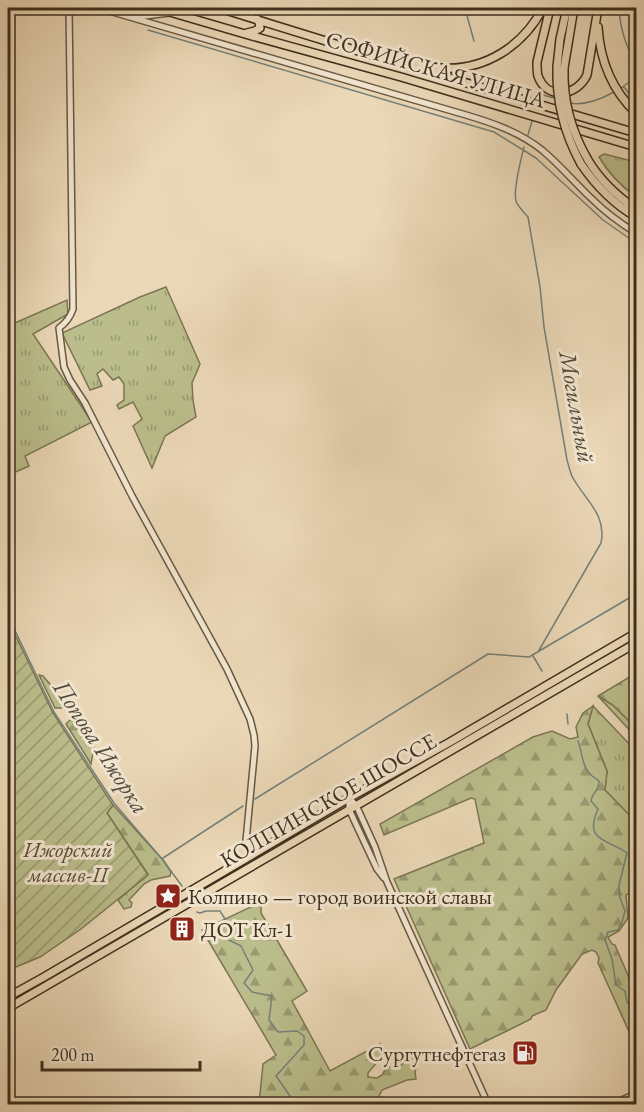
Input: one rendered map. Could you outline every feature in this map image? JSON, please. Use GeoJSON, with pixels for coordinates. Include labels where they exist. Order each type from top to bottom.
{"type":"FeatureCollection","features":[{"type":"Feature","properties":{"kind":"main road","name":"СОФИЙСКАЯ УЛИЦА"},"geometry":{"type":"LineString","coordinates":[[156,8],[401,77],[636,147]]}},
{"type":"Feature","properties":{"kind":"main road","name":"СОФИЙСКАЯ УЛИЦА"},"geometry":{"type":"LineString","coordinates":[[219,8],[636,133]]}},
{"type":"Feature","properties":{"kind":"main road"},"geometry":{"type":"LineString","coordinates":[[355,50],[382,52],[435,67],[471,65],[491,59],[513,45],[527,32],[543,8]]}},
{"type":"Feature","properties":{"kind":"main road"},"geometry":{"type":"LineString","coordinates":[[550,8],[537,69],[542,83],[551,91],[558,92],[573,91],[584,82],[598,10]]}},
{"type":"Feature","properties":{"kind":"main road"},"geometry":{"type":"LineString","coordinates":[[567,8],[560,39],[560,68],[576,139],[591,178],[605,193],[636,218]]}},
{"type":"Feature","properties":{"kind":"main road"},"geometry":{"type":"LineString","coordinates":[[560,68],[574,8]]}},
{"type":"Feature","properties":{"kind":"main road"},"geometry":{"type":"LineString","coordinates":[[598,10],[599,44],[608,73],[624,100],[636,113]]}},
{"type":"Feature","properties":{"kind":"main road"},"geometry":{"type":"LineString","coordinates":[[245,34],[260,27],[256,19]]}},
{"type":"Feature","properties":{"kind":"main road"},"geometry":{"type":"LineString","coordinates":[[584,162],[610,189],[636,209]]}},
{"type":"Feature","properties":{"kind":"main road","name":"КОЛПИНСКОЕ ШОССЕ"},"geometry":{"type":"LineString","coordinates":[[8,997],[636,633]]}},
{"type":"Feature","properties":{"kind":"main road","name":"КОЛПИНСКОЕ ШОССЕ"},"geometry":{"type":"LineString","coordinates":[[8,1008],[636,643]]}},
{"type":"Feature","properties":{"kind":"street"},"geometry":{"type":"LineString","coordinates":[[69,8],[73,309],[70,317],[59,328],[64,367],[227,669],[250,719],[255,746],[246,841],[252,855]]}},
{"type":"Feature","properties":{"kind":"street"},"geometry":{"type":"LineString","coordinates":[[99,8],[456,111],[507,129],[543,152],[605,211],[636,233]]}},
{"type":"Feature","properties":{"kind":"street"},"geometry":{"type":"LineString","coordinates":[[129,17],[174,13]]}},
{"type":"Feature","properties":{"kind":"street"},"geometry":{"type":"LineString","coordinates":[[349,798],[356,805],[375,847],[387,882],[488,1104]]}},
{"type":"Feature","properties":{"kind":"street"},"geometry":{"type":"LineString","coordinates":[[349,798],[349,809],[377,869],[387,882]]}},
{"type":"Feature","properties":{"kind":"street"},"geometry":{"type":"LineString","coordinates":[[624,1103],[636,1094]]}},
{"type":"Feature","properties":{"kind":"street"},"geometry":{"type":"LineString","coordinates":[[612,1104],[636,1100]]}},
{"type":"Feature","properties":{"kind":"green space"},"geometry":{"type":"Polygon","coordinates":[[[604,154],[636,162],[636,197],[607,169],[599,157],[604,154]]]}},
{"type":"Feature","properties":{"kind":"green space"},"geometry":{"type":"Polygon","coordinates":[[[166,287],[200,364],[192,383],[196,417],[165,436],[152,468],[133,426],[142,419],[133,402],[119,409],[117,405],[124,400],[124,384],[119,377],[113,380],[103,369],[97,374],[102,386],[90,390],[62,333],[166,287]]]}},
{"type":"Feature","properties":{"kind":"green space"},"geometry":{"type":"Polygon","coordinates":[[[67,300],[68,314],[33,334],[92,422],[25,456],[29,466],[11,474],[8,468],[8,326],[67,300]]]}},
{"type":"Feature","properties":{"kind":"green space","name":"Ижорский массив-II"},"geometry":{"type":"Polygon","coordinates":[[[8,620],[53,713],[113,805],[107,813],[148,875],[81,929],[40,957],[11,969],[8,960],[8,620]]]}},
{"type":"Feature","properties":{"kind":"green space"},"geometry":{"type":"Polygon","coordinates":[[[636,673],[636,728],[613,705],[598,696],[636,673]]]}},
{"type":"Feature","properties":{"kind":"green space"},"geometry":{"type":"Polygon","coordinates":[[[39,675],[43,676],[64,700],[66,704],[62,708],[55,708],[39,675]]]}},
{"type":"Feature","properties":{"kind":"green space"},"geometry":{"type":"Polygon","coordinates":[[[598,696],[613,705],[636,728],[636,737],[598,696]]]}},
{"type":"Feature","properties":{"kind":"green space"},"geometry":{"type":"Polygon","coordinates":[[[593,706],[636,751],[636,821],[605,790],[607,771],[588,724],[593,706]]]}},
{"type":"Feature","properties":{"kind":"green space"},"geometry":{"type":"Polygon","coordinates":[[[593,706],[588,724],[607,771],[605,790],[636,821],[636,890],[626,895],[628,918],[619,931],[608,937],[615,945],[636,994],[636,1047],[598,963],[599,958],[592,950],[582,954],[556,990],[546,1010],[470,1049],[394,879],[484,843],[475,799],[471,798],[384,835],[380,824],[533,737],[552,731],[570,739],[578,737],[576,727],[583,713],[593,706]]]}},
{"type":"Feature","properties":{"kind":"green space"},"geometry":{"type":"Polygon","coordinates":[[[70,720],[83,725],[93,734],[95,743],[91,764],[66,724],[70,720]]]}},
{"type":"Feature","properties":{"kind":"green space"},"geometry":{"type":"Polygon","coordinates":[[[113,805],[164,861],[171,872],[170,876],[144,884],[129,900],[132,903],[131,907],[124,909],[118,900],[148,874],[107,813],[113,805]]]}},
{"type":"Feature","properties":{"kind":"green space"},"geometry":{"type":"Polygon","coordinates":[[[257,904],[261,907],[261,913],[307,991],[292,1001],[330,1071],[380,1044],[380,1051],[383,1055],[368,1073],[368,1077],[377,1078],[382,1075],[387,1066],[398,1067],[407,1059],[414,1058],[417,1064],[416,1079],[407,1080],[382,1090],[375,1104],[259,1104],[263,1064],[276,1055],[202,930],[257,904]]]}},
{"type":"Feature","properties":{"kind":"waterway"},"geometry":{"type":"LineString","coordinates":[[463,8],[474,41]]}},
{"type":"Feature","properties":{"kind":"waterway"},"geometry":{"type":"LineString","coordinates":[[619,8],[624,37],[636,63]]}},
{"type":"Feature","properties":{"kind":"waterway"},"geometry":{"type":"LineString","coordinates":[[148,30],[494,132],[536,158],[603,220],[636,243]]}},
{"type":"Feature","properties":{"kind":"waterway"},"geometry":{"type":"LineString","coordinates":[[620,89],[636,77]]}},
{"type":"Feature","properties":{"kind":"waterway"},"geometry":{"type":"LineString","coordinates":[[624,87],[636,103]]}},
{"type":"Feature","properties":{"kind":"waterway"},"geometry":{"type":"LineString","coordinates":[[570,103],[581,104],[614,92]]}},
{"type":"Feature","properties":{"kind":"waterway"},"geometry":{"type":"LineString","coordinates":[[539,98],[540,94],[557,99]]}},
{"type":"Feature","properties":{"kind":"waterway"},"geometry":{"type":"LineString","coordinates":[[528,135],[532,121]]}},
{"type":"Feature","properties":{"kind":"waterway","name":"Могильный"},"geometry":{"type":"LineString","coordinates":[[524,147],[515,196],[528,217],[567,460],[573,478],[598,516],[602,533],[601,543],[538,652]]}},
{"type":"Feature","properties":{"kind":"waterway"},"geometry":{"type":"LineString","coordinates":[[255,799],[488,654],[529,657],[636,594]]}},
{"type":"Feature","properties":{"kind":"waterway","name":"Попова Ижорка"},"geometry":{"type":"LineString","coordinates":[[8,616],[54,712],[114,803],[182,886]]}},
{"type":"Feature","properties":{"kind":"waterway"},"geometry":{"type":"LineString","coordinates":[[533,656],[542,671]]}},
{"type":"Feature","properties":{"kind":"waterway"},"geometry":{"type":"LineString","coordinates":[[567,714],[568,724]]}},
{"type":"Feature","properties":{"kind":"waterway","name":"Могильный"},"geometry":{"type":"LineString","coordinates":[[578,741],[588,772],[599,781],[591,801],[598,809],[594,820],[596,834],[627,853],[619,885],[620,898],[625,911],[618,930],[608,932],[605,940],[612,959],[616,985],[625,991],[627,1002],[636,1013]]}},
{"type":"Feature","properties":{"kind":"waterway"},"geometry":{"type":"LineString","coordinates":[[163,858],[243,806]]}},
{"type":"Feature","properties":{"kind":"waterway","name":"Попова Ижорка"},"geometry":{"type":"LineString","coordinates":[[197,912],[220,911],[230,927],[229,940],[241,946],[253,970],[244,983],[252,992],[272,996],[269,1020],[278,1032],[297,1031],[304,1036],[304,1045],[276,1076],[290,1096],[284,1104]]}},
{"type":"Feature","properties":{"kind":"place","name":"Колпино — город воинской славы"},"geometry":{"type":"Point","coordinates":[168,896]}},
{"type":"Feature","properties":{"kind":"place","name":"ДОТ Кл-1"},"geometry":{"type":"Point","coordinates":[182,929]}},
{"type":"Feature","properties":{"kind":"place","name":"Сургутнефтегаз"},"geometry":{"type":"Point","coordinates":[525,1053]}}]}
